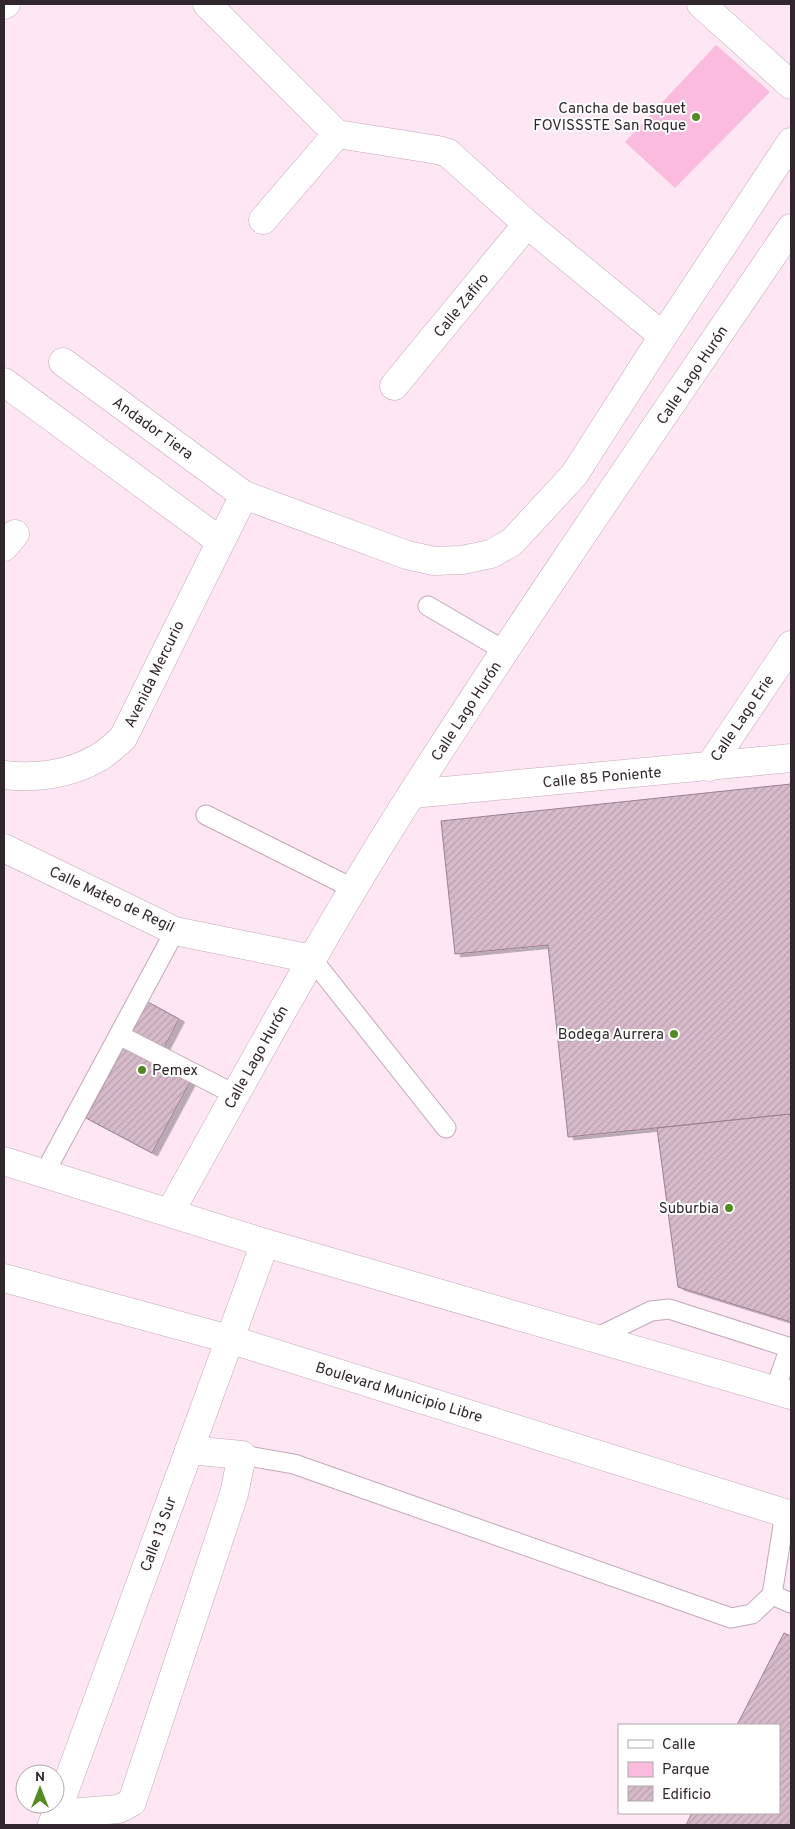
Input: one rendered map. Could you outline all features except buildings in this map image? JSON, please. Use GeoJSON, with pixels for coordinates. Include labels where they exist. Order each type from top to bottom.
{"type":"FeatureCollection","features":[{"type":"Feature","properties":{"kind":"street"},"geometry":{"type":"LineString","coordinates":[[207,4],[336,134],[448,153],[527,224],[662,336]]}},
{"type":"Feature","properties":{"kind":"street"},"geometry":{"type":"LineString","coordinates":[[701,4],[791,85]]}},
{"type":"Feature","properties":{"kind":"street"},"geometry":{"type":"LineString","coordinates":[[262,220],[336,134]]}},
{"type":"Feature","properties":{"kind":"street"},"geometry":{"type":"LineString","coordinates":[[244,494],[407,555],[434,561],[462,560],[490,554],[512,542],[574,475],[662,336],[791,142]]}},
{"type":"Feature","properties":{"kind":"street","name":"Calle Zafiro"},"geometry":{"type":"LineString","coordinates":[[394,386],[527,224]]}},
{"type":"Feature","properties":{"kind":"street","name":"Calle Lago Hurón"},"geometry":{"type":"LineString","coordinates":[[170,1212],[312,959],[412,794],[505,651],[791,228]]}},
{"type":"Feature","properties":{"kind":"street","name":"Andador Tiera"},"geometry":{"type":"LineString","coordinates":[[62,362],[244,494]]}},
{"type":"Feature","properties":{"kind":"street"},"geometry":{"type":"LineString","coordinates":[[4,382],[220,541]]}},
{"type":"Feature","properties":{"kind":"street","name":"Avenida Mercurio"},"geometry":{"type":"LineString","coordinates":[[4,775],[25,778],[64,772],[98,758],[123,738],[244,494]]}},
{"type":"Feature","properties":{"kind":"street","name":"Calle Lago Erie"},"geometry":{"type":"LineString","coordinates":[[709,767],[791,645]]}},
{"type":"Feature","properties":{"kind":"street","name":"Calle 85 Poniente"},"geometry":{"type":"LineString","coordinates":[[412,794],[791,758]]}},
{"type":"Feature","properties":{"kind":"street","name":"Calle Mateo de Regil"},"geometry":{"type":"LineString","coordinates":[[4,848],[174,931],[312,959]]}},
{"type":"Feature","properties":{"kind":"street"},"geometry":{"type":"LineString","coordinates":[[4,1161],[264,1242],[783,1392]]}},
{"type":"Feature","properties":{"kind":"street","name":"Calle 13 Sur"},"geometry":{"type":"LineString","coordinates":[[54,1820],[264,1242]]}},
{"type":"Feature","properties":{"kind":"street","name":"Boulevard Municipio Libre"},"geometry":{"type":"LineString","coordinates":[[4,1278],[229,1339],[788,1514]]}},
{"type":"Feature","properties":{"kind":"street"},"geometry":{"type":"LineString","coordinates":[[54,1820],[118,1809],[132,1802],[234,1494],[242,1456],[188,1450]]}},
{"type":"Feature","properties":{"kind":"lane"},"geometry":{"type":"LineString","coordinates":[[428,606],[505,651]]}},
{"type":"Feature","properties":{"kind":"lane"},"geometry":{"type":"LineString","coordinates":[[206,815],[354,889]]}},
{"type":"Feature","properties":{"kind":"lane"},"geometry":{"type":"LineString","coordinates":[[44,1174],[174,931]]}},
{"type":"Feature","properties":{"kind":"lane"},"geometry":{"type":"LineString","coordinates":[[312,959],[446,1128]]}},
{"type":"Feature","properties":{"kind":"lane"},"geometry":{"type":"LineString","coordinates":[[118,1036],[236,1095]]}},
{"type":"Feature","properties":{"kind":"lane"},"geometry":{"type":"LineString","coordinates":[[596,1338],[650,1311],[669,1309],[790,1347],[783,1392]]}},
{"type":"Feature","properties":{"kind":"lane"},"geometry":{"type":"LineString","coordinates":[[242,1456],[294,1464],[730,1618],[752,1614],[772,1595],[788,1514]]}},
{"type":"Feature","properties":{"kind":"lane"},"geometry":{"type":"LineString","coordinates":[[772,1595],[791,1603]]}},
{"type":"Feature","properties":{"kind":"green space","name":"Cancha de basquet FOVISSSTE San Roque"},"geometry":{"type":"Polygon","coordinates":[[[716,45],[770,92],[675,188],[625,142],[716,45]]]}},
{"type":"Feature","properties":{"kind":"place","name":"Cancha de basquet FOVISSSTE San Roque"},"geometry":{"type":"Point","coordinates":[696,117]}},
{"type":"Feature","properties":{"kind":"place","name":"Bodega Aurrera"},"geometry":{"type":"Point","coordinates":[674,1034]}},
{"type":"Feature","properties":{"kind":"place","name":"Pemex"},"geometry":{"type":"Point","coordinates":[142,1070]}},
{"type":"Feature","properties":{"kind":"place","name":"Suburbia"},"geometry":{"type":"Point","coordinates":[729,1208]}}]}
